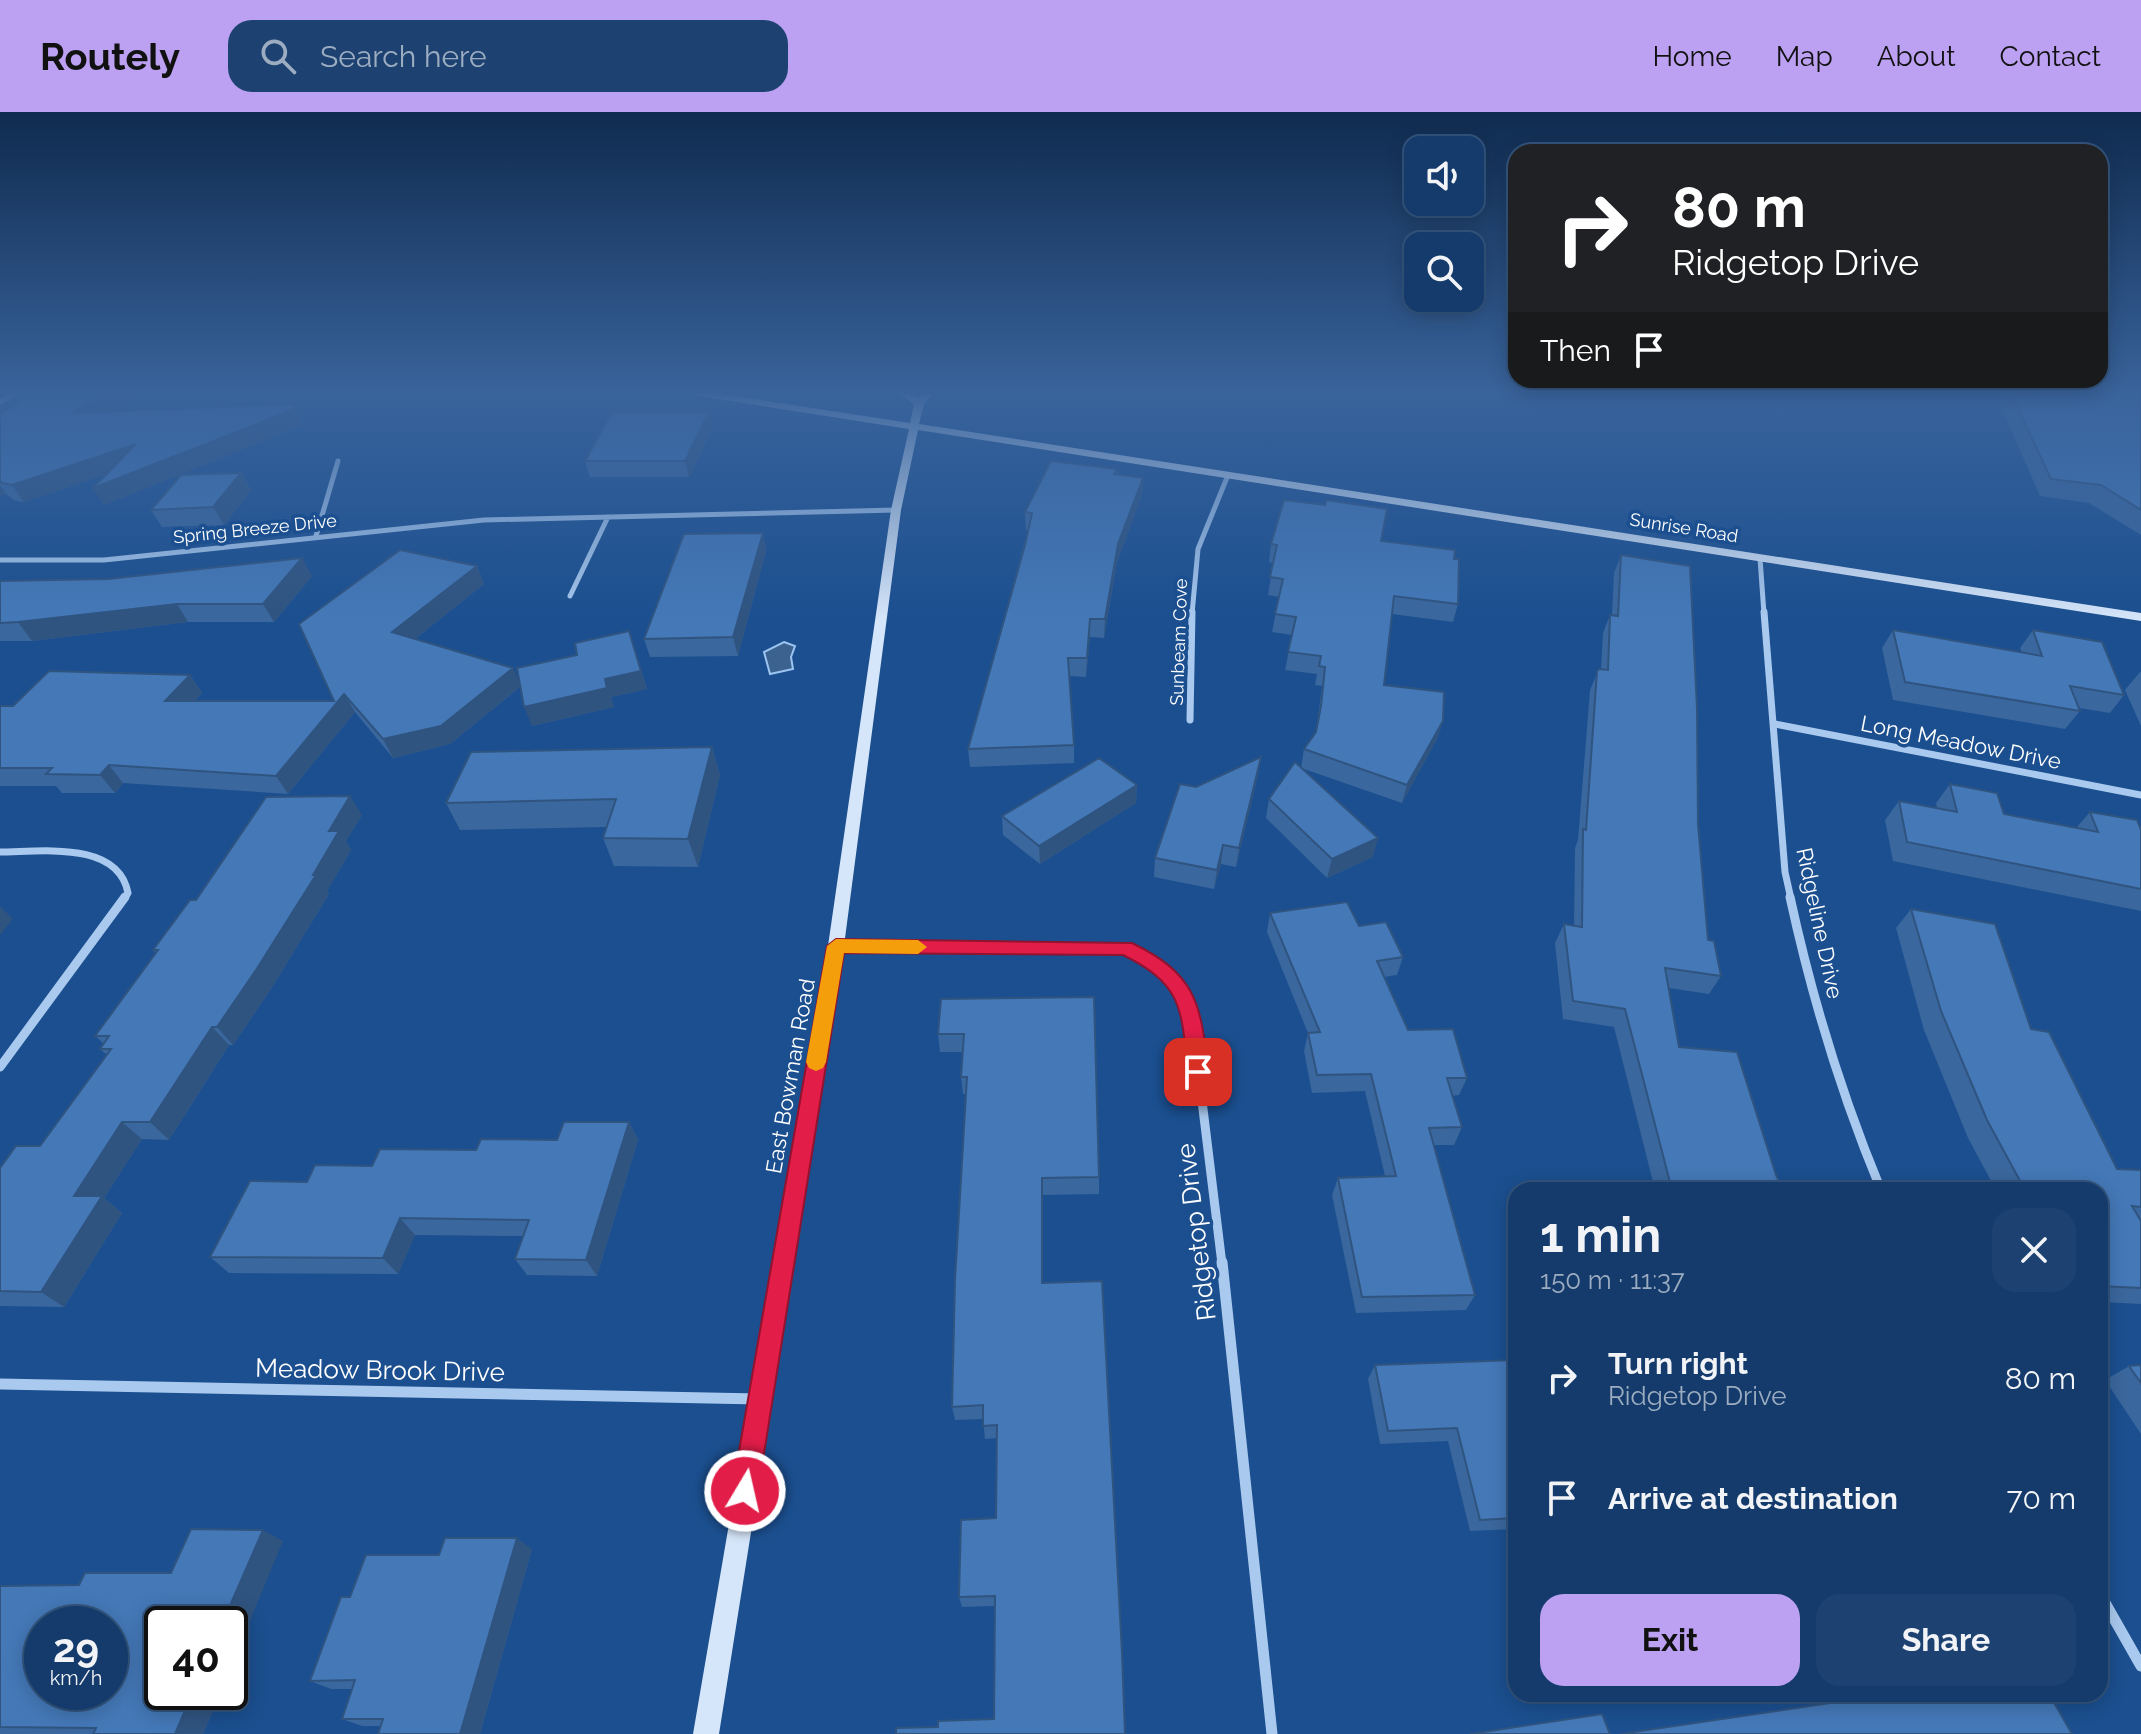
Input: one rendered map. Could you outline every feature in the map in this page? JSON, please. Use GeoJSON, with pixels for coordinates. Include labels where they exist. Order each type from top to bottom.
{"type":"FeatureCollection","features":[{"type":"Feature","properties":{"kind":"main road","name":"East Bowman Road"},"geometry":{"type":"LineString","coordinates":[[706,1734],[836,946],[896,510],[906,469]]}},
{"type":"Feature","properties":{"kind":"main road","name":"Sunrise Road"},"geometry":{"type":"LineString","coordinates":[[1188,469],[2141,617]]}},
{"type":"Feature","properties":{"kind":"street"},"geometry":{"type":"LineString","coordinates":[[316,536],[336,469]]}},
{"type":"Feature","properties":{"kind":"street","name":"Sunbeam Cove"},"geometry":{"type":"LineString","coordinates":[[1190,720],[1192,592],[1198,549],[1228,475]]}},
{"type":"Feature","properties":{"kind":"street","name":"Spring Breeze Drive"},"geometry":{"type":"LineString","coordinates":[[0,560],[104,560],[484,520],[896,510]]}},
{"type":"Feature","properties":{"kind":"street"},"geometry":{"type":"LineString","coordinates":[[570,596],[608,517]]}},
{"type":"Feature","properties":{"kind":"street","name":"Ridgeline Drive"},"geometry":{"type":"LineString","coordinates":[[1760,558],[1785,872],[1808,980],[1848,1110],[1878,1182]]}},
{"type":"Feature","properties":{"kind":"street","name":"Long Meadow Drive"},"geometry":{"type":"LineString","coordinates":[[1775,724],[2141,795]]}},
{"type":"Feature","properties":{"kind":"street"},"geometry":{"type":"LineString","coordinates":[[0,852],[79,854],[106,860],[123,874],[128,893],[0,1067]]}},
{"type":"Feature","properties":{"kind":"street","name":"Ridgetop Drive"},"geometry":{"type":"LineString","coordinates":[[836,946],[1125,948],[1155,962],[1177,984],[1191,1011],[1193,1026],[1240,1411],[1272,1734]]}},
{"type":"Feature","properties":{"kind":"street","name":"Meadow Brook Drive"},"geometry":{"type":"LineString","coordinates":[[0,1384],[760,1399]]}},
{"type":"Feature","properties":{"kind":"street"},"geometry":{"type":"LineString","coordinates":[[2108,1608],[2141,1666]]}},
{"type":"Feature","properties":{"kind":"water"},"geometry":{"type":"Polygon","coordinates":[[[784,642],[795,646],[791,657],[793,669],[770,674],[764,652],[784,642]]]}},
{"type":"Feature","properties":{"kind":"building"},"geometry":{"type":"Polygon","coordinates":[[[0,469],[61,469],[12,485],[0,481],[0,469]]]}},
{"type":"Feature","properties":{"kind":"building"},"geometry":{"type":"Polygon","coordinates":[[[112,469],[142,469],[93,488],[112,469]]]}},
{"type":"Feature","properties":{"kind":"building"},"geometry":{"type":"Polygon","coordinates":[[[1047,469],[1114,469],[1117,469],[1114,474],[1143,478],[1118,544],[1105,619],[1090,619],[1087,658],[1068,658],[1074,745],[968,749],[1025,545],[1032,513],[1025,512],[1047,469]]]}},
{"type":"Feature","properties":{"kind":"building"},"geometry":{"type":"Polygon","coordinates":[[[2046,469],[2141,469],[2141,510],[2101,485],[2051,479],[2046,469]]]}},
{"type":"Feature","properties":{"kind":"building"},"geometry":{"type":"Polygon","coordinates":[[[241,473],[213,507],[151,510],[181,475],[241,473]]]}},
{"type":"Feature","properties":{"kind":"building"},"geometry":{"type":"Polygon","coordinates":[[[1284,500],[1325,505],[1326,500],[1387,509],[1381,541],[1455,550],[1454,559],[1459,559],[1458,604],[1394,596],[1384,685],[1444,692],[1443,721],[1407,785],[1304,749],[1316,732],[1325,667],[1319,666],[1321,656],[1288,652],[1296,617],[1275,614],[1283,579],[1270,577],[1277,545],[1271,544],[1284,500]]]}},
{"type":"Feature","properties":{"kind":"building"},"geometry":{"type":"Polygon","coordinates":[[[763,533],[733,637],[644,639],[684,534],[763,533]]]}},
{"type":"Feature","properties":{"kind":"building"},"geometry":{"type":"Polygon","coordinates":[[[400,550],[477,566],[392,632],[513,668],[441,726],[383,739],[344,694],[276,776],[109,765],[100,775],[46,774],[52,768],[0,768],[0,706],[13,706],[49,671],[190,675],[165,701],[334,701],[299,624],[400,550]]]}},
{"type":"Feature","properties":{"kind":"building"},"geometry":{"type":"Polygon","coordinates":[[[1621,555],[1690,566],[1697,708],[1698,824],[1708,940],[1714,941],[1721,976],[1665,968],[1679,1047],[1737,1052],[1779,1182],[1670,1182],[1625,1009],[1573,1001],[1564,924],[1582,927],[1583,829],[1586,830],[1597,671],[1608,670],[1610,615],[1618,616],[1621,555]]]}},
{"type":"Feature","properties":{"kind":"building"},"geometry":{"type":"Polygon","coordinates":[[[302,558],[263,604],[177,604],[0,623],[0,581],[108,579],[302,558]]]}},
{"type":"Feature","properties":{"kind":"building"},"geometry":{"type":"Polygon","coordinates":[[[1893,630],[2042,656],[2033,630],[2102,642],[2124,695],[2070,686],[2080,711],[1905,682],[1893,630]]]}},
{"type":"Feature","properties":{"kind":"building"},"geometry":{"type":"Polygon","coordinates":[[[629,631],[641,671],[605,679],[607,688],[524,707],[517,668],[577,655],[575,643],[629,631]]]}},
{"type":"Feature","properties":{"kind":"building"},"geometry":{"type":"Polygon","coordinates":[[[712,747],[688,839],[603,838],[616,799],[446,803],[471,752],[712,747]]]}},
{"type":"Feature","properties":{"kind":"building"},"geometry":{"type":"Polygon","coordinates":[[[1261,757],[1239,848],[1223,845],[1217,870],[1155,858],[1180,784],[1196,787],[1261,757]]]}},
{"type":"Feature","properties":{"kind":"building"},"geometry":{"type":"Polygon","coordinates":[[[1099,758],[1137,785],[1039,846],[1002,816],[1099,758]]]}},
{"type":"Feature","properties":{"kind":"building"},"geometry":{"type":"Polygon","coordinates":[[[1295,762],[1378,838],[1332,859],[1269,799],[1295,762]]]}},
{"type":"Feature","properties":{"kind":"building"},"geometry":{"type":"Polygon","coordinates":[[[1950,784],[1997,793],[2004,814],[2098,832],[2090,812],[2137,820],[2141,830],[2141,889],[1907,842],[1899,801],[1957,812],[1950,784]]]}},
{"type":"Feature","properties":{"kind":"building"},"geometry":{"type":"Polygon","coordinates":[[[350,796],[329,831],[339,831],[313,875],[316,875],[217,1027],[212,1027],[150,1122],[122,1122],[74,1196],[102,1196],[41,1292],[0,1291],[0,1168],[16,1146],[40,1146],[111,1049],[100,1049],[109,1036],[95,1036],[158,950],[153,950],[190,900],[196,900],[266,797],[350,796]]]}},
{"type":"Feature","properties":{"kind":"building"},"geometry":{"type":"Polygon","coordinates":[[[1347,902],[1359,926],[1386,922],[1403,957],[1377,961],[1408,1030],[1453,1029],[1467,1078],[1447,1078],[1462,1127],[1429,1128],[1475,1295],[1362,1297],[1338,1178],[1396,1176],[1371,1074],[1317,1075],[1308,1033],[1320,1032],[1270,913],[1347,902]]]}},
{"type":"Feature","properties":{"kind":"building"},"geometry":{"type":"Polygon","coordinates":[[[1911,909],[1995,924],[2031,1029],[2049,1032],[2117,1169],[2141,1170],[2141,1207],[2132,1206],[2141,1221],[2141,1288],[2108,1286],[2108,1182],[2021,1182],[1987,1120],[1941,1011],[1911,909]]]}},
{"type":"Feature","properties":{"kind":"building"},"geometry":{"type":"Polygon","coordinates":[[[1094,997],[1099,1177],[1042,1178],[1042,1283],[1102,1281],[1125,1734],[896,1734],[896,1728],[938,1727],[938,1721],[994,1719],[995,1596],[959,1597],[961,1520],[996,1518],[997,1425],[983,1426],[983,1405],[952,1407],[955,1280],[967,1077],[961,1077],[964,1034],[938,1034],[941,999],[1094,997]]]}},
{"type":"Feature","properties":{"kind":"building"},"geometry":{"type":"Polygon","coordinates":[[[564,1122],[629,1122],[586,1260],[515,1259],[529,1220],[400,1218],[383,1258],[210,1257],[250,1181],[307,1182],[315,1165],[372,1166],[380,1149],[476,1150],[481,1139],[557,1140],[564,1122]]]}},
{"type":"Feature","properties":{"kind":"building"},"geometry":{"type":"Polygon","coordinates":[[[1508,1360],[1508,1518],[1480,1520],[1457,1428],[1388,1431],[1375,1365],[1508,1360]]]}},
{"type":"Feature","properties":{"kind":"building"},"geometry":{"type":"Polygon","coordinates":[[[2141,1365],[2141,1383],[2129,1366],[2141,1365]]]}},
{"type":"Feature","properties":{"kind":"building"},"geometry":{"type":"Polygon","coordinates":[[[191,1529],[263,1530],[230,1606],[144,1606],[144,1710],[185,1710],[175,1734],[93,1734],[96,1728],[0,1727],[0,1586],[79,1585],[85,1573],[171,1573],[191,1529]]]}},
{"type":"Feature","properties":{"kind":"building"},"geometry":{"type":"Polygon","coordinates":[[[445,1538],[517,1538],[460,1734],[378,1734],[383,1719],[342,1719],[355,1680],[310,1681],[341,1597],[350,1597],[366,1555],[439,1555],[445,1538]]]}},
{"type":"Feature","properties":{"kind":"building"},"geometry":{"type":"Polygon","coordinates":[[[1837,1702],[2054,1702],[2072,1734],[1620,1734],[1837,1702]]]}},
{"type":"Feature","properties":{"kind":"building"},"geometry":{"type":"Polygon","coordinates":[[[1602,1714],[1610,1734],[1470,1734],[1602,1714]]]}},
{"type":"Feature","properties":{"kind":"slow traffic"},"geometry":{"type":"LineString","coordinates":[[816,1062],[836,946],[918,947]]}},
{"type":"Feature","properties":{"kind":"route"},"geometry":{"type":"LineString","coordinates":[[745,1491],[836,946],[1125,948],[1155,962],[1177,984],[1191,1011],[1198,1072]]}}]}
